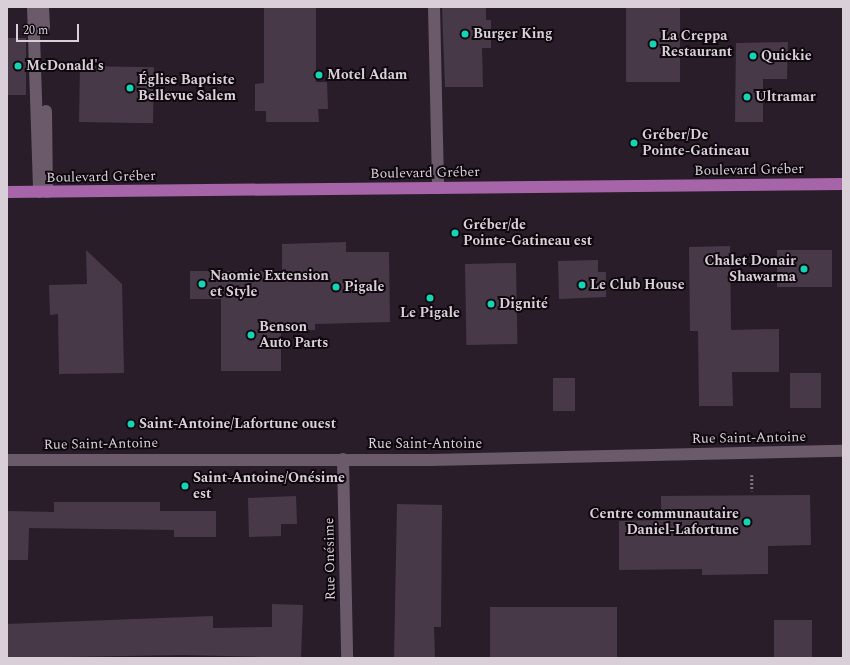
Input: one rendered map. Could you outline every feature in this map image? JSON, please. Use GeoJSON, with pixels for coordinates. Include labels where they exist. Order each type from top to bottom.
{"type":"FeatureCollection","features":[{"type":"Feature","properties":{"kind":"main road","name":"Boulevard Gréber"},"geometry":{"type":"LineString","coordinates":[[7,192],[843,184]]}},
{"type":"Feature","properties":{"kind":"street"},"geometry":{"type":"LineString","coordinates":[[33,7],[43,192]]}},
{"type":"Feature","properties":{"kind":"street"},"geometry":{"type":"LineString","coordinates":[[43,7],[43,192]]}},
{"type":"Feature","properties":{"kind":"street"},"geometry":{"type":"LineString","coordinates":[[434,7],[438,188]]}},
{"type":"Feature","properties":{"kind":"street","name":"Rue Saint-Antoine"},"geometry":{"type":"LineString","coordinates":[[7,460],[343,459],[843,451]]}},
{"type":"Feature","properties":{"kind":"street","name":"Rue Onésime"},"geometry":{"type":"LineString","coordinates":[[343,459],[347,658]]}},
{"type":"Feature","properties":{"kind":"path"},"geometry":{"type":"LineString","coordinates":[[752,475],[752,491]]}},
{"type":"Feature","properties":{"kind":"building"},"geometry":{"type":"Polygon","coordinates":[[[264,7],[316,7],[316,82],[327,82],[328,109],[318,109],[319,122],[266,122],[266,111],[255,111],[255,84],[264,83],[264,7]]]}},
{"type":"Feature","properties":{"kind":"building","name":"Burger King"},"geometry":{"type":"Polygon","coordinates":[[[442,7],[486,7],[486,20],[491,20],[491,48],[482,48],[483,87],[445,87],[442,7]]]}},
{"type":"Feature","properties":{"kind":"building","name":"La Creppa Restaurant"},"geometry":{"type":"Polygon","coordinates":[[[626,7],[680,7],[680,82],[626,82],[626,7]]]}},
{"type":"Feature","properties":{"kind":"building","name":"McDonald's"},"geometry":{"type":"Polygon","coordinates":[[[7,38],[26,38],[26,95],[7,95],[7,38]]]}},
{"type":"Feature","properties":{"kind":"building"},"geometry":{"type":"Polygon","coordinates":[[[788,42],[787,79],[763,79],[763,122],[735,122],[736,43],[788,42]]]}},
{"type":"Feature","properties":{"kind":"building"},"geometry":{"type":"Polygon","coordinates":[[[80,66],[154,67],[153,123],[79,122],[80,66]]]}},
{"type":"Feature","properties":{"kind":"building"},"geometry":{"type":"Polygon","coordinates":[[[346,242],[346,252],[389,252],[390,322],[315,324],[315,330],[281,331],[281,371],[221,371],[221,299],[190,299],[190,271],[282,271],[282,244],[346,242]]]}},
{"type":"Feature","properties":{"kind":"building"},"geometry":{"type":"Polygon","coordinates":[[[730,246],[731,330],[779,329],[779,372],[732,372],[733,406],[699,406],[698,331],[690,331],[689,247],[730,246]]]}},
{"type":"Feature","properties":{"kind":"building"},"geometry":{"type":"Polygon","coordinates":[[[86,250],[122,284],[124,373],[59,374],[58,314],[50,315],[49,285],[87,284],[86,250]]]}},
{"type":"Feature","properties":{"kind":"building","name":"Chalet Donair Shawarma"},"geometry":{"type":"Polygon","coordinates":[[[777,250],[832,250],[832,287],[777,287],[777,250]]]}},
{"type":"Feature","properties":{"kind":"building","name":"Le Club House"},"geometry":{"type":"Polygon","coordinates":[[[598,260],[598,272],[606,272],[606,297],[559,299],[558,261],[598,260]]]}},
{"type":"Feature","properties":{"kind":"building","name":"Dignité"},"geometry":{"type":"Polygon","coordinates":[[[516,263],[517,344],[466,345],[465,264],[516,263]]]}},
{"type":"Feature","properties":{"kind":"building"},"geometry":{"type":"Polygon","coordinates":[[[790,373],[821,373],[821,408],[790,408],[790,373]]]}},
{"type":"Feature","properties":{"kind":"building"},"geometry":{"type":"Polygon","coordinates":[[[553,378],[575,378],[575,411],[553,411],[553,378]]]}},
{"type":"Feature","properties":{"kind":"building"},"geometry":{"type":"Polygon","coordinates":[[[810,495],[811,545],[768,546],[768,574],[702,575],[702,569],[619,570],[619,521],[661,520],[661,496],[810,495]]]}},
{"type":"Feature","properties":{"kind":"building"},"geometry":{"type":"Polygon","coordinates":[[[296,496],[297,524],[281,524],[281,536],[249,537],[248,498],[296,496]]]}},
{"type":"Feature","properties":{"kind":"building"},"geometry":{"type":"Polygon","coordinates":[[[54,502],[160,502],[160,511],[216,511],[216,537],[174,537],[174,530],[29,528],[28,560],[7,560],[7,511],[54,512],[54,502]]]}},
{"type":"Feature","properties":{"kind":"building"},"geometry":{"type":"Polygon","coordinates":[[[397,504],[442,505],[441,627],[434,627],[435,658],[394,658],[397,504]]]}},
{"type":"Feature","properties":{"kind":"building"},"geometry":{"type":"Polygon","coordinates":[[[272,604],[303,605],[301,658],[184,655],[7,658],[7,624],[213,616],[213,628],[272,627],[272,604]]]}},
{"type":"Feature","properties":{"kind":"building"},"geometry":{"type":"Polygon","coordinates":[[[490,607],[617,607],[617,658],[490,658],[490,607]]]}},
{"type":"Feature","properties":{"kind":"building"},"geometry":{"type":"Polygon","coordinates":[[[774,620],[812,620],[812,658],[774,658],[774,620]]]}},
{"type":"Feature","properties":{"kind":"place","name":"Burger King"},"geometry":{"type":"Point","coordinates":[465,34]}},
{"type":"Feature","properties":{"kind":"place","name":"La Creppa Restaurant"},"geometry":{"type":"Point","coordinates":[653,44]}},
{"type":"Feature","properties":{"kind":"place","name":"Quickie"},"geometry":{"type":"Point","coordinates":[753,56]}},
{"type":"Feature","properties":{"kind":"place","name":"McDonald's"},"geometry":{"type":"Point","coordinates":[18,66]}},
{"type":"Feature","properties":{"kind":"place","name":"Motel Adam"},"geometry":{"type":"Point","coordinates":[319,75]}},
{"type":"Feature","properties":{"kind":"place","name":"Église Baptiste Bellevue Salem"},"geometry":{"type":"Point","coordinates":[130,88]}},
{"type":"Feature","properties":{"kind":"place","name":"Ultramar"},"geometry":{"type":"Point","coordinates":[747,97]}},
{"type":"Feature","properties":{"kind":"place","name":"Gréber/De Pointe-Gatineau"},"geometry":{"type":"Point","coordinates":[634,143]}},
{"type":"Feature","properties":{"kind":"place","name":"Gréber/de Pointe-Gatineau est"},"geometry":{"type":"Point","coordinates":[455,233]}},
{"type":"Feature","properties":{"kind":"place","name":"Chalet Donair Shawarma"},"geometry":{"type":"Point","coordinates":[804,269]}},
{"type":"Feature","properties":{"kind":"place","name":"Naomie Extension et Style"},"geometry":{"type":"Point","coordinates":[202,284]}},
{"type":"Feature","properties":{"kind":"place","name":"Le Club House"},"geometry":{"type":"Point","coordinates":[582,285]}},
{"type":"Feature","properties":{"kind":"place","name":"Pigale"},"geometry":{"type":"Point","coordinates":[336,287]}},
{"type":"Feature","properties":{"kind":"place","name":"Le Pigale"},"geometry":{"type":"Point","coordinates":[430,298]}},
{"type":"Feature","properties":{"kind":"place","name":"Dignité"},"geometry":{"type":"Point","coordinates":[491,304]}},
{"type":"Feature","properties":{"kind":"place","name":"Benson Auto Parts"},"geometry":{"type":"Point","coordinates":[251,335]}},
{"type":"Feature","properties":{"kind":"place","name":"Saint-Antoine/Lafortune ouest"},"geometry":{"type":"Point","coordinates":[131,424]}},
{"type":"Feature","properties":{"kind":"place","name":"Saint-Antoine/Onésime est"},"geometry":{"type":"Point","coordinates":[185,486]}},
{"type":"Feature","properties":{"kind":"place","name":"Centre communautaire Daniel-Lafortune"},"geometry":{"type":"Point","coordinates":[747,522]}}]}
